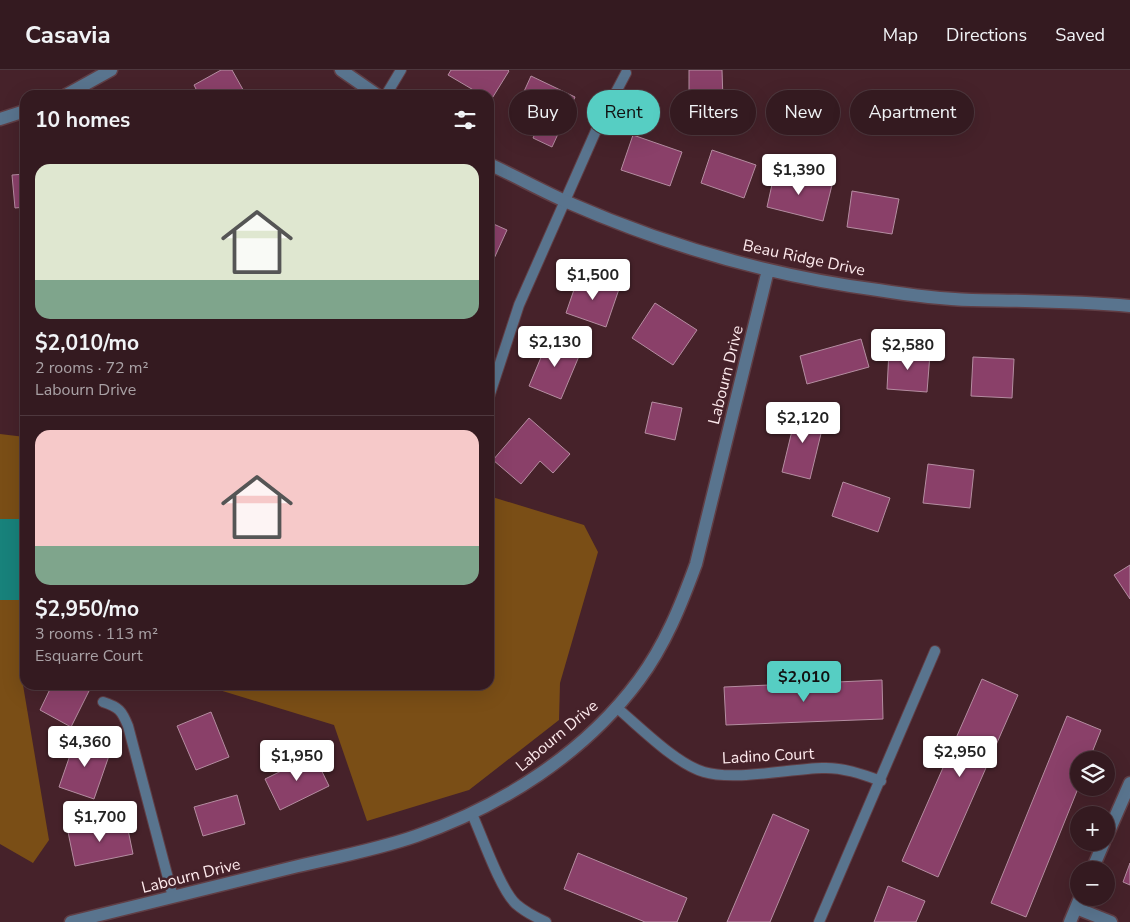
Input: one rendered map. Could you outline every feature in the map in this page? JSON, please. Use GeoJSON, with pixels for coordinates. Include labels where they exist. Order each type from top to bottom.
{"type":"FeatureCollection","features":[{"type":"Feature","properties":{"kind":"street"},"geometry":{"type":"LineString","coordinates":[[75,90],[111,70]]}},
{"type":"Feature","properties":{"kind":"street"},"geometry":{"type":"LineString","coordinates":[[341,70],[370,90]]}},
{"type":"Feature","properties":{"kind":"street"},"geometry":{"type":"LineString","coordinates":[[0,119],[20,113]]}},
{"type":"Feature","properties":{"kind":"street","name":"Beau Ridge Drive"},"geometry":{"type":"LineString","coordinates":[[494,166],[566,201],[618,223],[694,249],[802,278],[887,291],[969,300],[1091,302],[1130,306]]}},
{"type":"Feature","properties":{"kind":"street","name":"Labourn Drive"},"geometry":{"type":"LineString","coordinates":[[71,922],[416,836],[472,814],[523,786],[585,738],[616,707],[639,680],[659,649],[680,608],[696,564],[768,270]]}},
{"type":"Feature","properties":{"kind":"street"},"geometry":{"type":"LineString","coordinates":[[1115,817],[1130,783]]}},
{"type":"Feature","properties":{"kind":"street"},"geometry":{"type":"LineString","coordinates":[[1070,922],[1077,906]]}},
{"type":"Feature","properties":{"kind":"street"},"geometry":{"type":"LineString","coordinates":[[1083,906],[1111,922]]}},
{"type":"Feature","properties":{"kind":"lane"},"geometry":{"type":"LineString","coordinates":[[389,90],[402,70]]}},
{"type":"Feature","properties":{"kind":"lane"},"geometry":{"type":"LineString","coordinates":[[494,382],[519,304],[598,126],[626,73]]}},
{"type":"Feature","properties":{"kind":"lane"},"geometry":{"type":"LineString","coordinates":[[819,922],[881,781],[935,651]]}},
{"type":"Feature","properties":{"kind":"lane"},"geometry":{"type":"LineString","coordinates":[[103,702],[114,705],[123,713],[128,726],[173,897]]}},
{"type":"Feature","properties":{"kind":"lane","name":"Ladino Court"},"geometry":{"type":"LineString","coordinates":[[616,707],[682,762],[705,772],[729,775],[824,768],[846,770],[881,781]]}},
{"type":"Feature","properties":{"kind":"lane"},"geometry":{"type":"LineString","coordinates":[[472,814],[504,887],[514,903],[529,914],[546,922]]}},
{"type":"Feature","properties":{"kind":"shaded area"},"geometry":{"type":"Polygon","coordinates":[[[0,434],[20,436],[20,519],[0,519],[0,434]]]}},
{"type":"Feature","properties":{"kind":"shaded area"},"geometry":{"type":"Polygon","coordinates":[[[494,498],[584,525],[598,552],[560,683],[559,720],[469,790],[367,821],[334,725],[219,690],[494,690],[494,498]]]}},
{"type":"Feature","properties":{"kind":"shaded area"},"geometry":{"type":"Polygon","coordinates":[[[0,600],[20,600],[20,690],[24,690],[49,840],[33,863],[0,844],[0,600]]]}},
{"type":"Feature","properties":{"kind":"water"},"geometry":{"type":"Polygon","coordinates":[[[0,519],[20,519],[20,600],[0,600],[0,519]]]}},
{"type":"Feature","properties":{"kind":"building"},"geometry":{"type":"Polygon","coordinates":[[[221,70],[232,70],[243,90],[196,90],[194,85],[221,70]]]}},
{"type":"Feature","properties":{"kind":"building"},"geometry":{"type":"Polygon","coordinates":[[[451,70],[509,71],[494,95],[494,90],[474,90],[448,75],[451,70]]]}},
{"type":"Feature","properties":{"kind":"building"},"geometry":{"type":"Polygon","coordinates":[[[689,70],[722,70],[723,90],[689,90],[689,70]]]}},
{"type":"Feature","properties":{"kind":"building"},"geometry":{"type":"Polygon","coordinates":[[[531,76],[560,90],[525,90],[531,76]]]}},
{"type":"Feature","properties":{"kind":"building"},"geometry":{"type":"Polygon","coordinates":[[[534,135],[558,135],[552,147],[533,138],[534,135]]]}},
{"type":"Feature","properties":{"kind":"building"},"geometry":{"type":"Polygon","coordinates":[[[633,135],[682,152],[670,186],[621,170],[633,135]]]}},
{"type":"Feature","properties":{"kind":"building"},"geometry":{"type":"Polygon","coordinates":[[[712,150],[756,165],[744,198],[701,183],[712,150]]]}},
{"type":"Feature","properties":{"kind":"building"},"geometry":{"type":"Polygon","coordinates":[[[775,171],[832,185],[823,221],[767,207],[775,171]]]}},
{"type":"Feature","properties":{"kind":"building"},"geometry":{"type":"Polygon","coordinates":[[[20,174],[20,208],[15,208],[12,175],[20,174]]]}},
{"type":"Feature","properties":{"kind":"building"},"geometry":{"type":"Polygon","coordinates":[[[852,191],[899,199],[892,234],[847,227],[852,191]]]}},
{"type":"Feature","properties":{"kind":"building"},"geometry":{"type":"Polygon","coordinates":[[[494,224],[507,230],[494,259],[494,224]]]}},
{"type":"Feature","properties":{"kind":"building"},"geometry":{"type":"Polygon","coordinates":[[[579,275],[619,289],[606,327],[566,313],[579,275]]]}},
{"type":"Feature","properties":{"kind":"building"},"geometry":{"type":"Polygon","coordinates":[[[655,303],[697,330],[673,365],[632,338],[655,303]]]}},
{"type":"Feature","properties":{"kind":"building"},"geometry":{"type":"Polygon","coordinates":[[[550,336],[582,349],[561,399],[529,386],[550,336]]]}},
{"type":"Feature","properties":{"kind":"building"},"geometry":{"type":"Polygon","coordinates":[[[861,339],[869,367],[807,384],[800,356],[861,339]]]}},
{"type":"Feature","properties":{"kind":"building"},"geometry":{"type":"Polygon","coordinates":[[[889,351],[930,354],[927,392],[887,389],[889,351]]]}},
{"type":"Feature","properties":{"kind":"building"},"geometry":{"type":"Polygon","coordinates":[[[973,357],[1014,359],[1012,398],[971,396],[973,357]]]}},
{"type":"Feature","properties":{"kind":"building"},"geometry":{"type":"Polygon","coordinates":[[[652,402],[682,408],[675,440],[645,433],[652,402]]]}},
{"type":"Feature","properties":{"kind":"building"},"geometry":{"type":"Polygon","coordinates":[[[797,410],[825,417],[810,479],[782,472],[797,410]]]}},
{"type":"Feature","properties":{"kind":"building"},"geometry":{"type":"Polygon","coordinates":[[[529,418],[570,454],[553,473],[540,461],[521,484],[494,459],[529,418]]]}},
{"type":"Feature","properties":{"kind":"building"},"geometry":{"type":"Polygon","coordinates":[[[928,464],[974,470],[970,508],[923,503],[928,464]]]}},
{"type":"Feature","properties":{"kind":"building"},"geometry":{"type":"Polygon","coordinates":[[[843,482],[890,498],[878,532],[832,516],[843,482]]]}},
{"type":"Feature","properties":{"kind":"building"},"geometry":{"type":"Polygon","coordinates":[[[1130,565],[1130,599],[1114,575],[1130,565]]]}},
{"type":"Feature","properties":{"kind":"building"},"geometry":{"type":"Polygon","coordinates":[[[982,679],[1018,695],[938,877],[902,861],[982,679]]]}},
{"type":"Feature","properties":{"kind":"building"},"geometry":{"type":"Polygon","coordinates":[[[882,680],[883,719],[726,725],[724,687],[882,680]]]}},
{"type":"Feature","properties":{"kind":"building"},"geometry":{"type":"Polygon","coordinates":[[[50,690],[90,690],[71,727],[40,710],[50,690]]]}},
{"type":"Feature","properties":{"kind":"building"},"geometry":{"type":"Polygon","coordinates":[[[211,712],[229,757],[196,770],[177,726],[211,712]]]}},
{"type":"Feature","properties":{"kind":"building"},"geometry":{"type":"Polygon","coordinates":[[[1067,716],[1101,730],[1093,751],[1070,751],[1070,796],[1075,796],[1026,917],[991,903],[1067,716]]]}},
{"type":"Feature","properties":{"kind":"building"},"geometry":{"type":"Polygon","coordinates":[[[76,738],[111,750],[94,799],[59,787],[76,738]]]}},
{"type":"Feature","properties":{"kind":"building"},"geometry":{"type":"Polygon","coordinates":[[[314,755],[329,786],[280,810],[265,779],[314,755]]]}},
{"type":"Feature","properties":{"kind":"building"},"geometry":{"type":"Polygon","coordinates":[[[237,795],[245,824],[203,836],[194,807],[237,795]]]}},
{"type":"Feature","properties":{"kind":"building"},"geometry":{"type":"Polygon","coordinates":[[[773,814],[809,830],[770,922],[727,922],[773,814]]]}},
{"type":"Feature","properties":{"kind":"building"},"geometry":{"type":"Polygon","coordinates":[[[126,820],[133,854],[75,866],[68,832],[126,820]]]}},
{"type":"Feature","properties":{"kind":"building"},"geometry":{"type":"Polygon","coordinates":[[[578,853],[687,898],[677,922],[645,922],[564,889],[578,853]]]}},
{"type":"Feature","properties":{"kind":"building"},"geometry":{"type":"Polygon","coordinates":[[[1130,863],[1130,885],[1123,882],[1130,863]]]}},
{"type":"Feature","properties":{"kind":"building"},"geometry":{"type":"Polygon","coordinates":[[[888,886],[925,901],[916,922],[874,922],[888,886]]]}}]}
